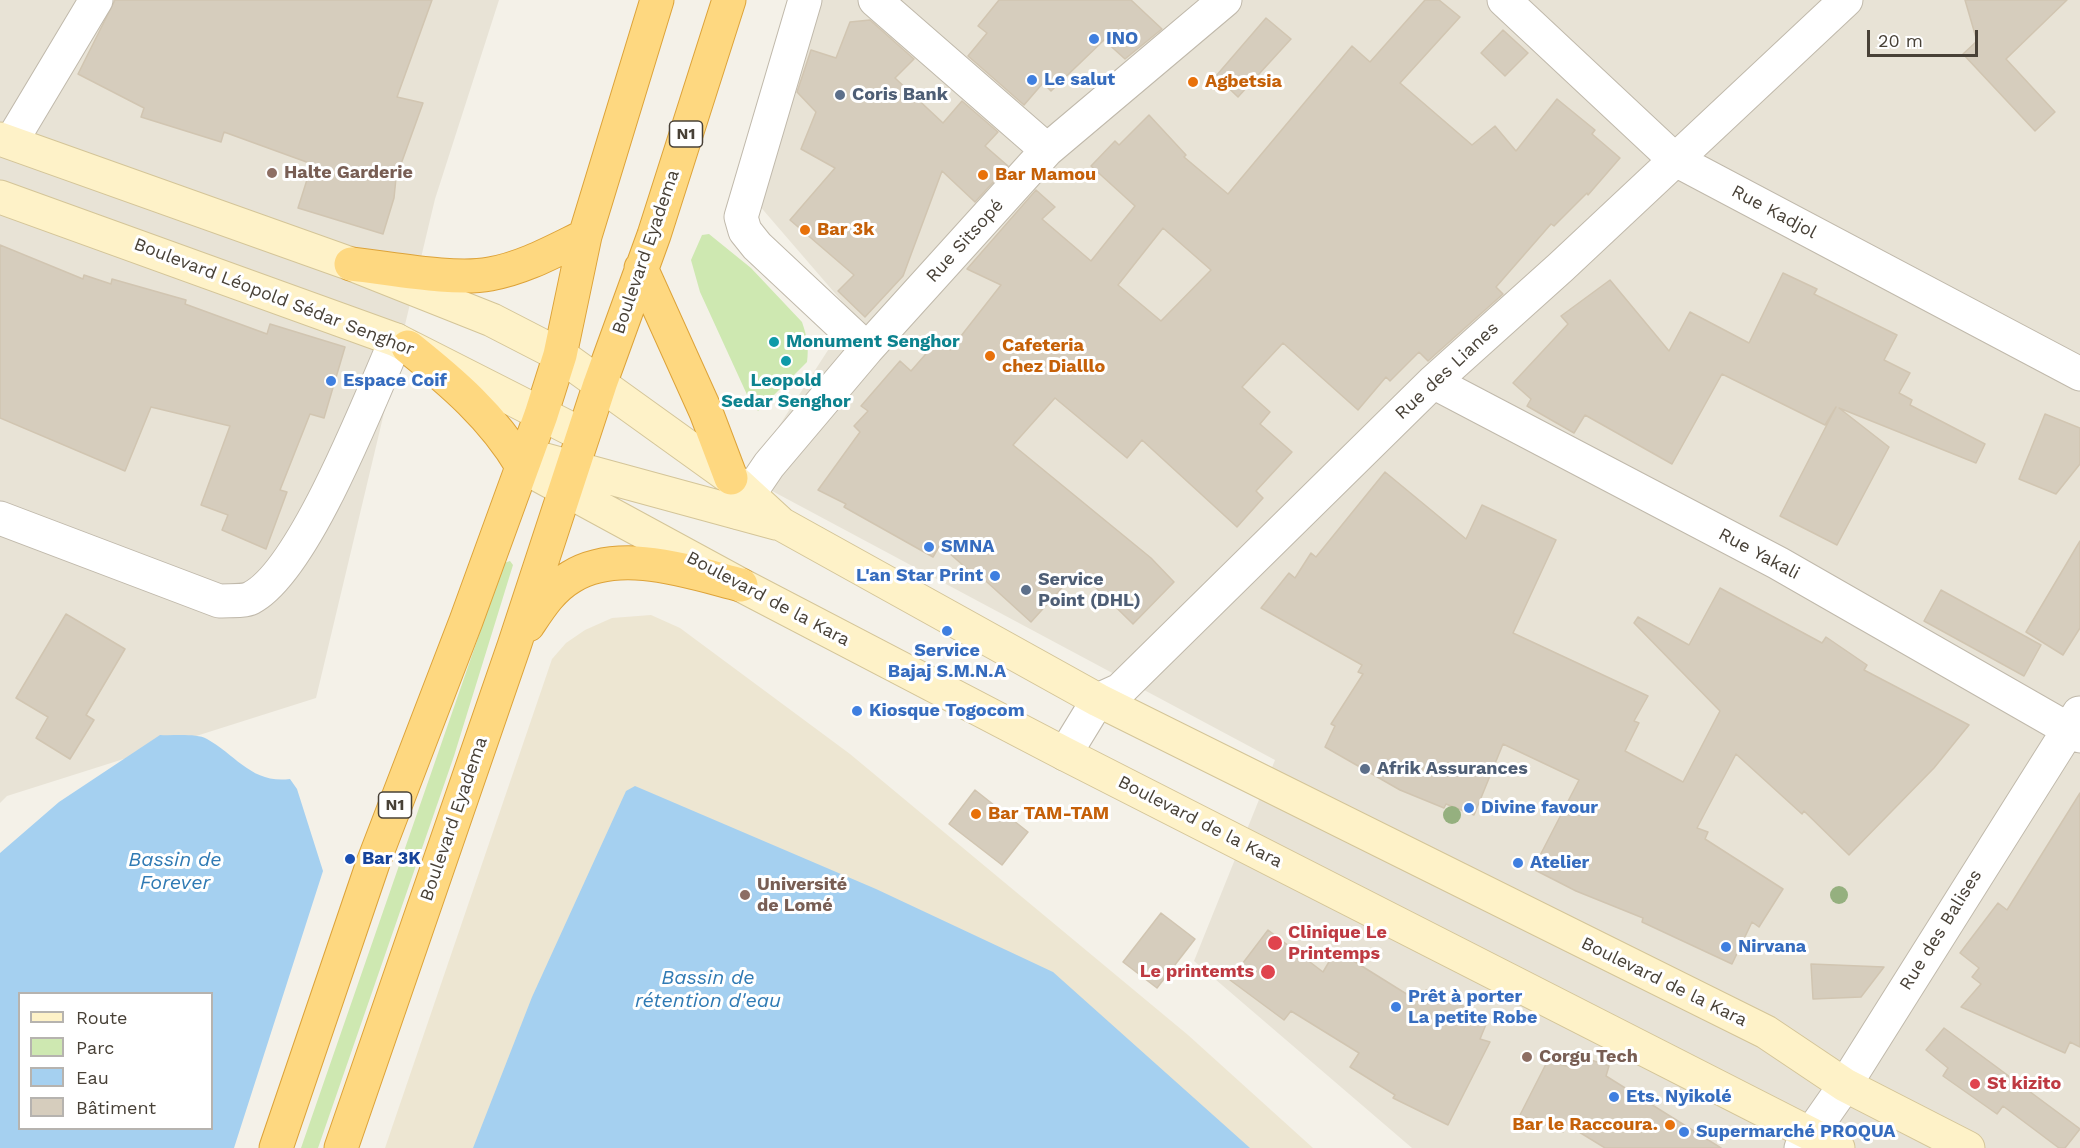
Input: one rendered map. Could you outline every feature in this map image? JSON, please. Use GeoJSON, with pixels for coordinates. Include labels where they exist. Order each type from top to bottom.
{"type":"FeatureCollection","features":[{"type":"Feature","properties":{"kind":"highway","name":"N1"},"geometry":{"type":"LineString","coordinates":[[276,1148],[373,863],[466,621],[541,415],[560,355],[585,236],[657,0]]}},
{"type":"Feature","properties":{"kind":"highway","name":"Boulevard Eyadema"},"geometry":{"type":"LineString","coordinates":[[341,1148],[514,646],[729,0]]}},
{"type":"Feature","properties":{"kind":"highway"},"geometry":{"type":"LineString","coordinates":[[351,264],[448,274],[488,274],[521,266],[585,236]]}},
{"type":"Feature","properties":{"kind":"highway"},"geometry":{"type":"LineString","coordinates":[[641,268],[692,380],[739,495]]}},
{"type":"Feature","properties":{"kind":"highway"},"geometry":{"type":"LineString","coordinates":[[402,344],[456,386],[490,419],[524,461]]}},
{"type":"Feature","properties":{"kind":"highway"},"geometry":{"type":"LineString","coordinates":[[514,646],[548,596],[571,577],[605,564],[648,565],[741,585]]}},
{"type":"Feature","properties":{"kind":"main road"},"geometry":{"type":"LineString","coordinates":[[6,141],[351,264]]}},
{"type":"Feature","properties":{"kind":"main road","name":"Boulevard Léopold Sédar Senghor"},"geometry":{"type":"LineString","coordinates":[[0,197],[402,344],[541,415]]}},
{"type":"Feature","properties":{"kind":"main road","name":"Boulevard de la Kara"},"geometry":{"type":"LineString","coordinates":[[351,264],[492,320],[560,355],[739,495],[781,524],[1098,700],[1766,1032],[1856,1066],[1968,1148]]}},
{"type":"Feature","properties":{"kind":"main road"},"geometry":{"type":"LineString","coordinates":[[541,415],[583,435]]}},
{"type":"Feature","properties":{"kind":"main road"},"geometry":{"type":"LineString","coordinates":[[524,461],[569,478]]}},
{"type":"Feature","properties":{"kind":"main road","name":"Boulevard de la Kara"},"geometry":{"type":"LineString","coordinates":[[569,478],[739,495]]}},
{"type":"Feature","properties":{"kind":"main road","name":"Boulevard de la Kara"},"geometry":{"type":"LineString","coordinates":[[569,478],[741,585],[1814,1142]]}},
{"type":"Feature","properties":{"kind":"street"},"geometry":{"type":"LineString","coordinates":[[6,141],[96,0]]}},
{"type":"Feature","properties":{"kind":"street"},"geometry":{"type":"LineString","coordinates":[[805,0],[741,217],[742,224],[757,246],[867,349]]}},
{"type":"Feature","properties":{"kind":"street"},"geometry":{"type":"LineString","coordinates":[[876,0],[1047,150]]}},
{"type":"Feature","properties":{"kind":"street","name":"Rue Sitsopé"},"geometry":{"type":"LineString","coordinates":[[739,495],[769,465],[867,349],[1047,150],[1225,0]]}},
{"type":"Feature","properties":{"kind":"street","name":"Rue Kadjol"},"geometry":{"type":"LineString","coordinates":[[1504,0],[1674,159],[2080,374]]}},
{"type":"Feature","properties":{"kind":"street","name":"Rue des Lianes"},"geometry":{"type":"LineString","coordinates":[[1098,700],[1120,690],[1433,382],[1561,267],[1845,0]]}},
{"type":"Feature","properties":{"kind":"street"},"geometry":{"type":"LineString","coordinates":[[0,518],[219,601],[250,599],[280,574],[325,498],[402,344]]}},
{"type":"Feature","properties":{"kind":"street","name":"Rue Yakali"},"geometry":{"type":"LineString","coordinates":[[1433,382],[1778,563],[2076,726]]}},
{"type":"Feature","properties":{"kind":"street"},"geometry":{"type":"LineString","coordinates":[[1065,754],[1098,700]]}},
{"type":"Feature","properties":{"kind":"street","name":"Rue des Balises"},"geometry":{"type":"LineString","coordinates":[[1814,1142],[1856,1066],[2076,726]]}},
{"type":"Feature","properties":{"kind":"shaded area"},"geometry":{"type":"Polygon","coordinates":[[[0,0],[499,0],[435,199],[316,698],[7,796],[0,803],[0,0]]]}},
{"type":"Feature","properties":{"kind":"shaded area"},"geometry":{"type":"Polygon","coordinates":[[[801,0],[2080,0],[2080,1148],[1412,1148],[1194,961],[1275,760],[746,477],[852,313],[758,204],[801,0]]]}},
{"type":"Feature","properties":{"kind":"shaded area","name":"Université de Lomé"},"geometry":{"type":"Polygon","coordinates":[[[651,615],[680,628],[850,754],[1188,1035],[1313,1148],[385,1148],[552,659],[566,643],[585,630],[612,618],[651,615]]]}},
{"type":"Feature","properties":{"kind":"green space"},"geometry":{"type":"Polygon","coordinates":[[[709,234],[751,268],[802,322],[805,332],[808,347],[807,362],[758,411],[749,399],[700,292],[691,260],[702,235],[709,234]]]}},
{"type":"Feature","properties":{"kind":"green space"},"geometry":{"type":"Polygon","coordinates":[[[510,561],[513,565],[454,756],[318,1148],[301,1148],[504,563],[510,561]]]}},
{"type":"Feature","properties":{"kind":"water","name":"Bassin de Forever"},"geometry":{"type":"Polygon","coordinates":[[[160,735],[202,737],[255,773],[265,777],[290,779],[297,789],[323,871],[234,1148],[0,1148],[0,853],[59,802],[160,735]]]}},
{"type":"Feature","properties":{"kind":"water","name":"Bassin de rétention d'eau"},"geometry":{"type":"Polygon","coordinates":[[[635,786],[876,889],[1053,972],[1250,1148],[473,1148],[532,997],[626,791],[635,786]]]}},
{"type":"Feature","properties":{"kind":"building"},"geometry":{"type":"Polygon","coordinates":[[[115,0],[432,0],[397,97],[423,103],[396,178],[394,198],[383,234],[298,208],[312,164],[224,132],[221,142],[141,117],[144,108],[78,74],[115,0]]]}},
{"type":"Feature","properties":{"kind":"building"},"geometry":{"type":"Polygon","coordinates":[[[999,0],[1131,0],[1162,29],[1125,59],[1104,40],[1051,91],[1043,83],[1024,105],[968,56],[987,33],[978,26],[999,0]]]}},
{"type":"Feature","properties":{"kind":"building"},"geometry":{"type":"Polygon","coordinates":[[[1425,0],[1439,0],[1460,17],[1400,83],[1472,145],[1495,126],[1516,151],[1557,99],[1595,130],[1592,134],[1620,158],[1588,195],[1587,193],[1554,226],[1551,224],[1496,287],[1503,294],[1428,361],[1419,352],[1390,381],[1386,377],[1358,410],[1283,343],[1242,387],[1270,412],[1260,424],[1292,452],[1256,491],[1263,498],[1237,527],[1142,440],[1127,458],[1055,398],[1013,445],[1151,558],[1174,582],[1133,624],[1078,570],[1031,622],[977,573],[974,575],[940,545],[933,557],[844,507],[846,504],[818,490],[860,432],[854,426],[868,411],[861,406],[900,361],[911,371],[938,340],[950,350],[1001,285],[967,269],[1036,190],[1055,207],[1042,219],[1091,261],[1135,206],[1091,166],[1115,141],[1119,145],[1149,115],[1186,155],[1184,157],[1228,194],[1352,46],[1370,62],[1425,0]],[[1163,228],[1118,285],[1161,321],[1211,270],[1163,228]]]}},
{"type":"Feature","properties":{"kind":"building"},"geometry":{"type":"Polygon","coordinates":[[[1965,0],[2067,0],[2006,59],[2055,112],[2035,131],[1963,54],[1977,41],[1965,0]]]}},
{"type":"Feature","properties":{"kind":"building"},"geometry":{"type":"Polygon","coordinates":[[[1266,18],[1291,39],[1238,97],[1216,76],[1266,18]]]}},
{"type":"Feature","properties":{"kind":"building"},"geometry":{"type":"Polygon","coordinates":[[[870,20],[914,59],[895,78],[943,123],[962,101],[998,132],[985,146],[1008,166],[975,202],[942,171],[903,276],[865,317],[838,291],[854,275],[790,220],[835,168],[801,149],[816,112],[797,92],[811,50],[836,58],[850,22],[870,20]]]}},
{"type":"Feature","properties":{"kind":"building"},"geometry":{"type":"Polygon","coordinates":[[[1503,30],[1528,53],[1505,76],[1481,53],[1503,30]]]}},
{"type":"Feature","properties":{"kind":"building"},"geometry":{"type":"Polygon","coordinates":[[[0,245],[83,279],[84,275],[111,284],[112,279],[186,300],[185,304],[267,334],[270,324],[345,347],[324,418],[310,414],[280,490],[287,492],[266,549],[222,530],[228,515],[201,505],[230,426],[151,407],[125,471],[0,418],[0,245]]]}},
{"type":"Feature","properties":{"kind":"building"},"geometry":{"type":"Polygon","coordinates":[[[1783,273],[1817,289],[1814,294],[1897,335],[1884,360],[1910,373],[1899,393],[1912,400],[1910,405],[1985,444],[1976,463],[1839,408],[1889,447],[1837,545],[1780,516],[1836,407],[1825,425],[1722,374],[1672,464],[1585,415],[1574,433],[1527,406],[1531,399],[1513,383],[1568,324],[1561,316],[1610,280],[1669,351],[1690,312],[1749,343],[1783,273]]]}},
{"type":"Feature","properties":{"kind":"building"},"geometry":{"type":"Polygon","coordinates":[[[2045,414],[2080,428],[2080,464],[2056,494],[2019,479],[2045,414]]]}},
{"type":"Feature","properties":{"kind":"building"},"geometry":{"type":"Polygon","coordinates":[[[1385,472],[1466,539],[1482,505],[1556,540],[1513,633],[1648,696],[1634,721],[1639,723],[1625,751],[1683,782],[1720,711],[1634,623],[1638,617],[1689,645],[1720,588],[1822,643],[1826,637],[1867,665],[1864,670],[1969,725],[1934,768],[1849,855],[1804,811],[1802,814],[1736,754],[1697,828],[1708,832],[1705,839],[1783,889],[1759,927],[1752,922],[1732,964],[1642,922],[1643,918],[1576,891],[1533,869],[1579,780],[1503,744],[1474,815],[1446,804],[1444,808],[1400,790],[1325,747],[1335,726],[1331,724],[1363,674],[1358,672],[1362,665],[1261,608],[1289,573],[1295,578],[1311,553],[1316,557],[1385,472]]]}},
{"type":"Feature","properties":{"kind":"building"},"geometry":{"type":"Polygon","coordinates":[[[2080,541],[2080,628],[2063,655],[2026,632],[2080,541]]]}},
{"type":"Feature","properties":{"kind":"building"},"geometry":{"type":"Polygon","coordinates":[[[1941,590],[2041,645],[2024,676],[1924,621],[1941,590]]]}},
{"type":"Feature","properties":{"kind":"building"},"geometry":{"type":"Polygon","coordinates":[[[66,614],[125,649],[86,715],[94,720],[70,759],[36,738],[48,717],[16,698],[66,614]]]}},
{"type":"Feature","properties":{"kind":"building"},"geometry":{"type":"Polygon","coordinates":[[[975,790],[1028,832],[1002,865],[949,824],[975,790]]]}},
{"type":"Feature","properties":{"kind":"building"},"geometry":{"type":"Polygon","coordinates":[[[2080,793],[2080,1047],[2070,1042],[2065,1053],[1961,1007],[1981,984],[1972,977],[1979,968],[1960,953],[1998,903],[2007,910],[2080,793]]]}},
{"type":"Feature","properties":{"kind":"building"},"geometry":{"type":"Polygon","coordinates":[[[1161,913],[1195,939],[1157,988],[1123,962],[1161,913]]]}},
{"type":"Feature","properties":{"kind":"building"},"geometry":{"type":"Polygon","coordinates":[[[1268,930],[1323,972],[1336,950],[1421,1003],[1426,990],[1489,1017],[1480,1039],[1490,1042],[1448,1125],[1393,1098],[1395,1095],[1350,1067],[1359,1053],[1291,1011],[1284,1020],[1230,980],[1268,930]]]}},
{"type":"Feature","properties":{"kind":"building"},"geometry":{"type":"Polygon","coordinates":[[[1811,964],[1884,967],[1861,997],[1813,999],[1811,964]]]}},
{"type":"Feature","properties":{"kind":"building"},"geometry":{"type":"Polygon","coordinates":[[[1944,1028],[2080,1129],[2065,1148],[2059,1148],[2003,1106],[1997,1114],[1943,1076],[1948,1068],[1926,1050],[1944,1028]]]}},
{"type":"Feature","properties":{"kind":"building"},"geometry":{"type":"Polygon","coordinates":[[[1573,1054],[1609,1066],[1606,1076],[1721,1148],[1605,1148],[1566,1124],[1563,1132],[1520,1115],[1548,1060],[1569,1067],[1573,1054]]]}},
{"type":"Feature","properties":{"kind":"place","name":"INO"},"geometry":{"type":"Point","coordinates":[1094,39]}},
{"type":"Feature","properties":{"kind":"place","name":"Le salut"},"geometry":{"type":"Point","coordinates":[1032,80]}},
{"type":"Feature","properties":{"kind":"place","name":"Agbetsia"},"geometry":{"type":"Point","coordinates":[1193,82]}},
{"type":"Feature","properties":{"kind":"place","name":"Coris Bank"},"geometry":{"type":"Point","coordinates":[840,95]}},
{"type":"Feature","properties":{"kind":"place","name":"Halte Garderie"},"geometry":{"type":"Point","coordinates":[272,173]}},
{"type":"Feature","properties":{"kind":"place","name":"Bar Mamou"},"geometry":{"type":"Point","coordinates":[983,175]}},
{"type":"Feature","properties":{"kind":"place","name":"Bar 3k"},"geometry":{"type":"Point","coordinates":[805,230]}},
{"type":"Feature","properties":{"kind":"place","name":"Monument Senghor"},"geometry":{"type":"Point","coordinates":[774,342]}},
{"type":"Feature","properties":{"kind":"place","name":"Cafeteria chez Dialllo"},"geometry":{"type":"Point","coordinates":[990,356]}},
{"type":"Feature","properties":{"kind":"place","name":"Leopold Sedar Senghor"},"geometry":{"type":"Point","coordinates":[786,361]}},
{"type":"Feature","properties":{"kind":"place","name":"Espace Coif"},"geometry":{"type":"Point","coordinates":[331,381]}},
{"type":"Feature","properties":{"kind":"place","name":"SMNA"},"geometry":{"type":"Point","coordinates":[929,547]}},
{"type":"Feature","properties":{"kind":"place","name":"L'an Star Print"},"geometry":{"type":"Point","coordinates":[995,576]}},
{"type":"Feature","properties":{"kind":"place","name":"Service Point (DHL)"},"geometry":{"type":"Point","coordinates":[1026,590]}},
{"type":"Feature","properties":{"kind":"place","name":"Service Bajaj S.M.N.A"},"geometry":{"type":"Point","coordinates":[947,631]}},
{"type":"Feature","properties":{"kind":"place","name":"Kiosque Togocom"},"geometry":{"type":"Point","coordinates":[857,711]}},
{"type":"Feature","properties":{"kind":"place","name":"Afrik Assurances"},"geometry":{"type":"Point","coordinates":[1365,769]}},
{"type":"Feature","properties":{"kind":"place","name":"Divine favour"},"geometry":{"type":"Point","coordinates":[1469,808]}},
{"type":"Feature","properties":{"kind":"place","name":"Bar TAM-TAM"},"geometry":{"type":"Point","coordinates":[976,814]}},
{"type":"Feature","properties":{"kind":"place","name":"Bar 3K"},"geometry":{"type":"Point","coordinates":[350,859]}},
{"type":"Feature","properties":{"kind":"place","name":"Atelier"},"geometry":{"type":"Point","coordinates":[1518,863]}},
{"type":"Feature","properties":{"kind":"place","name":"Université de Lomé"},"geometry":{"type":"Point","coordinates":[745,895]}},
{"type":"Feature","properties":{"kind":"place","name":"Clinique Le Printemps"},"geometry":{"type":"Point","coordinates":[1275,943]}},
{"type":"Feature","properties":{"kind":"place","name":"Nirvana"},"geometry":{"type":"Point","coordinates":[1726,947]}},
{"type":"Feature","properties":{"kind":"place","name":"Le printemts"},"geometry":{"type":"Point","coordinates":[1268,972]}},
{"type":"Feature","properties":{"kind":"place","name":"Prêt à porter La petite Robe"},"geometry":{"type":"Point","coordinates":[1396,1007]}},
{"type":"Feature","properties":{"kind":"place","name":"Corgu Tech"},"geometry":{"type":"Point","coordinates":[1527,1057]}},
{"type":"Feature","properties":{"kind":"place","name":"St kizito"},"geometry":{"type":"Point","coordinates":[1975,1084]}},
{"type":"Feature","properties":{"kind":"place","name":"Ets. Nyikolé"},"geometry":{"type":"Point","coordinates":[1614,1097]}},
{"type":"Feature","properties":{"kind":"place","name":"Bar le Raccoura."},"geometry":{"type":"Point","coordinates":[1670,1125]}},
{"type":"Feature","properties":{"kind":"place","name":"Supermarché PROQUA"},"geometry":{"type":"Point","coordinates":[1684,1132]}}]}
